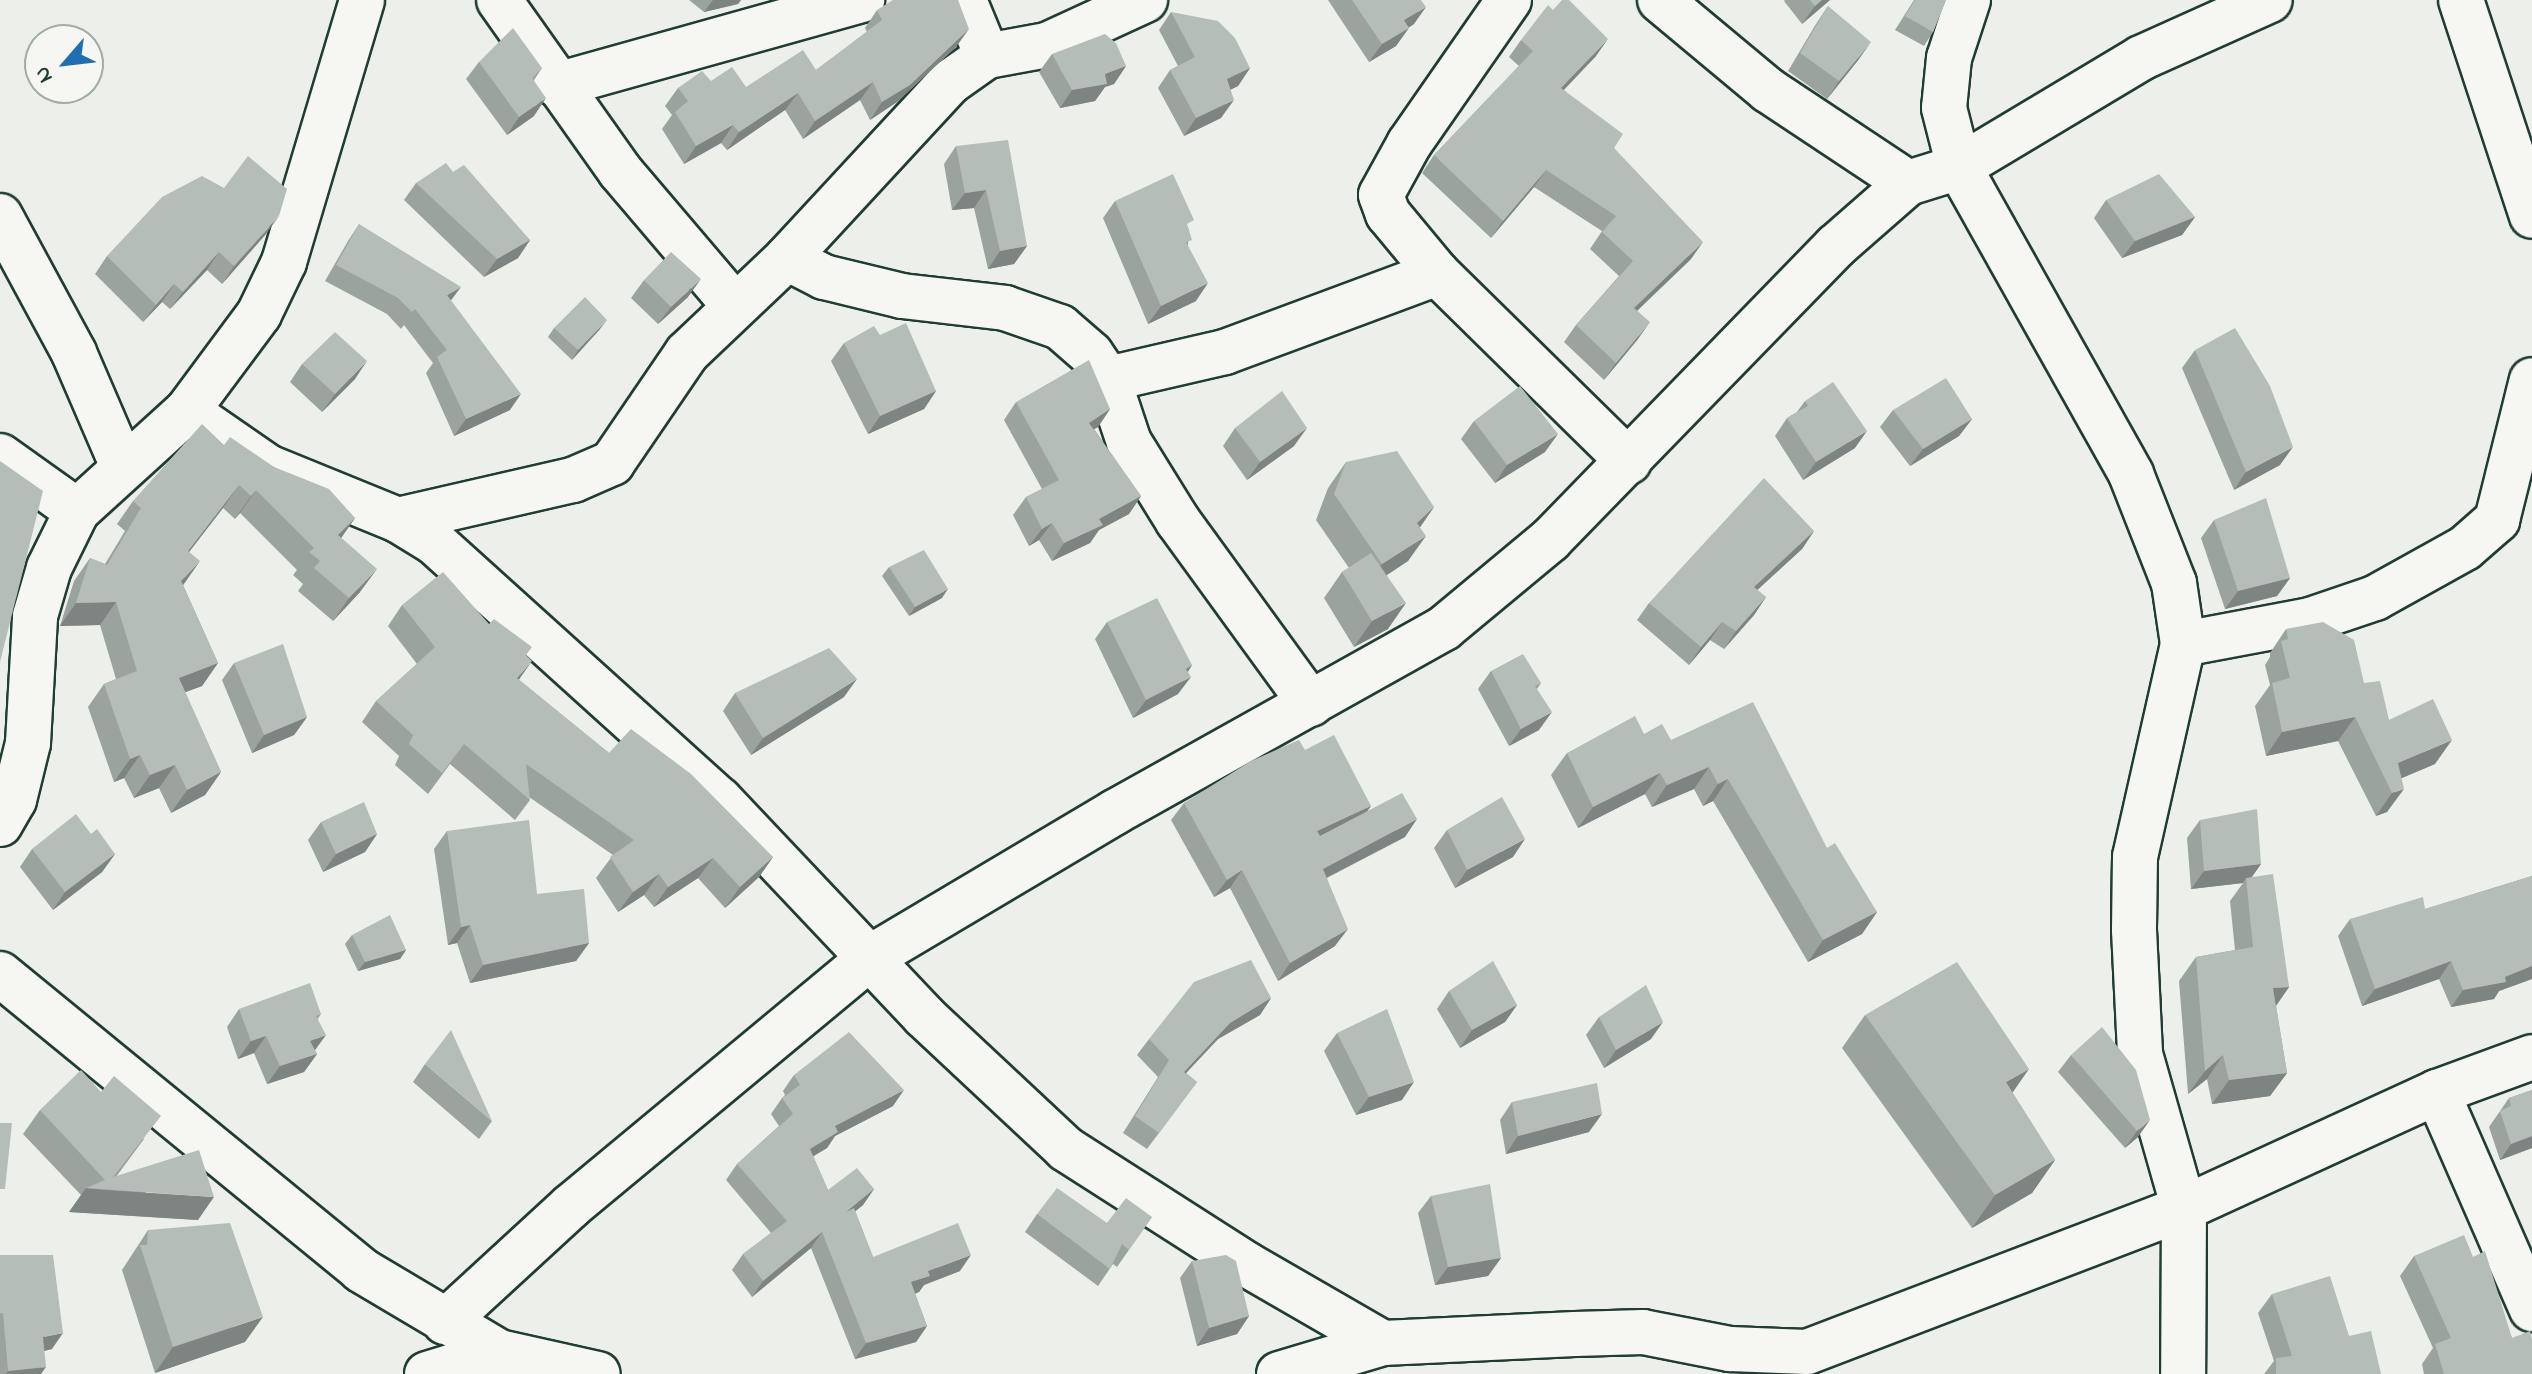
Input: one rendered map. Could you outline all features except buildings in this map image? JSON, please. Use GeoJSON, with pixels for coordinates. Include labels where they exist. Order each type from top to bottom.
{"type":"FeatureCollection","features":[{"type":"Feature","properties":{"kind":"street"},"geometry":{"type":"LineString","coordinates":[[0,824],[14,800],[28,743],[35,616],[49,568],[77,511],[187,411],[259,314],[284,262],[362,0]]}},
{"type":"Feature","properties":{"kind":"street"},"geometry":{"type":"LineString","coordinates":[[499,0],[620,171],[735,306]]}},
{"type":"Feature","properties":{"kind":"street"},"geometry":{"type":"LineString","coordinates":[[557,85],[862,0]]}},
{"type":"Feature","properties":{"kind":"street"},"geometry":{"type":"LineString","coordinates":[[964,0],[987,56]]}},
{"type":"Feature","properties":{"kind":"street"},"geometry":{"type":"LineString","coordinates":[[398,520],[573,480],[612,463],[687,353],[787,258],[880,153],[950,82],[987,56],[1014,55],[1047,45],[1145,0]]}},
{"type":"Feature","properties":{"kind":"street"},"geometry":{"type":"LineString","coordinates":[[1509,0],[1409,144],[1381,195],[1388,214],[1437,273],[1629,462]]}},
{"type":"Feature","properties":{"kind":"street"},"geometry":{"type":"LineString","coordinates":[[1660,0],[1768,90],[1908,183]]}},
{"type":"Feature","properties":{"kind":"street"},"geometry":{"type":"LineString","coordinates":[[1968,0],[1949,58],[1944,108],[1959,167],[2131,474],[2174,583],[2183,644],[2135,857],[2134,930],[2140,1054],[2184,1208],[2183,1374]]}},
{"type":"Feature","properties":{"kind":"street"},"geometry":{"type":"LineString","coordinates":[[445,1322],[571,1206],[871,957],[1115,812],[1444,628],[1550,540],[1836,246],[1908,183],[1959,167],[2141,58],[2270,0]]}},
{"type":"Feature","properties":{"kind":"street"},"geometry":{"type":"LineString","coordinates":[[2461,0],[2526,168],[2532,216]]}},
{"type":"Feature","properties":{"kind":"street"},"geometry":{"type":"LineString","coordinates":[[0,216],[74,353],[123,467]]}},
{"type":"Feature","properties":{"kind":"street"},"geometry":{"type":"LineString","coordinates":[[787,258],[824,277],[902,296],[1005,308],[1060,327],[1091,354],[1108,379],[1129,442],[1178,521],[1311,704]]}},
{"type":"Feature","properties":{"kind":"street"},"geometry":{"type":"LineString","coordinates":[[1108,379],[1225,352],[1437,273]]}},
{"type":"Feature","properties":{"kind":"street"},"geometry":{"type":"LineString","coordinates":[[2183,644],[2310,620],[2375,598],[2465,548],[2497,520],[2532,380]]}},
{"type":"Feature","properties":{"kind":"street"},"geometry":{"type":"LineString","coordinates":[[187,411],[268,467],[398,520],[434,542],[553,644],[720,800],[924,1016],[1066,1149],[1246,1264],[1383,1343]]}},
{"type":"Feature","properties":{"kind":"street"},"geometry":{"type":"LineString","coordinates":[[0,456],[77,511]]}},
{"type":"Feature","properties":{"kind":"street"},"geometry":{"type":"LineString","coordinates":[[0,974],[361,1270],[517,1363]]}},
{"type":"Feature","properties":{"kind":"street"},"geometry":{"type":"LineString","coordinates":[[1279,1374],[1383,1343],[1643,1332],[1808,1363],[2184,1208],[2437,1092],[2532,1057]]}},
{"type":"Feature","properties":{"kind":"street"},"geometry":{"type":"LineString","coordinates":[[2437,1092],[2532,1309]]}},
{"type":"Feature","properties":{"kind":"street"},"geometry":{"type":"LineString","coordinates":[[427,1374],[517,1363],[598,1374]]}}]}
